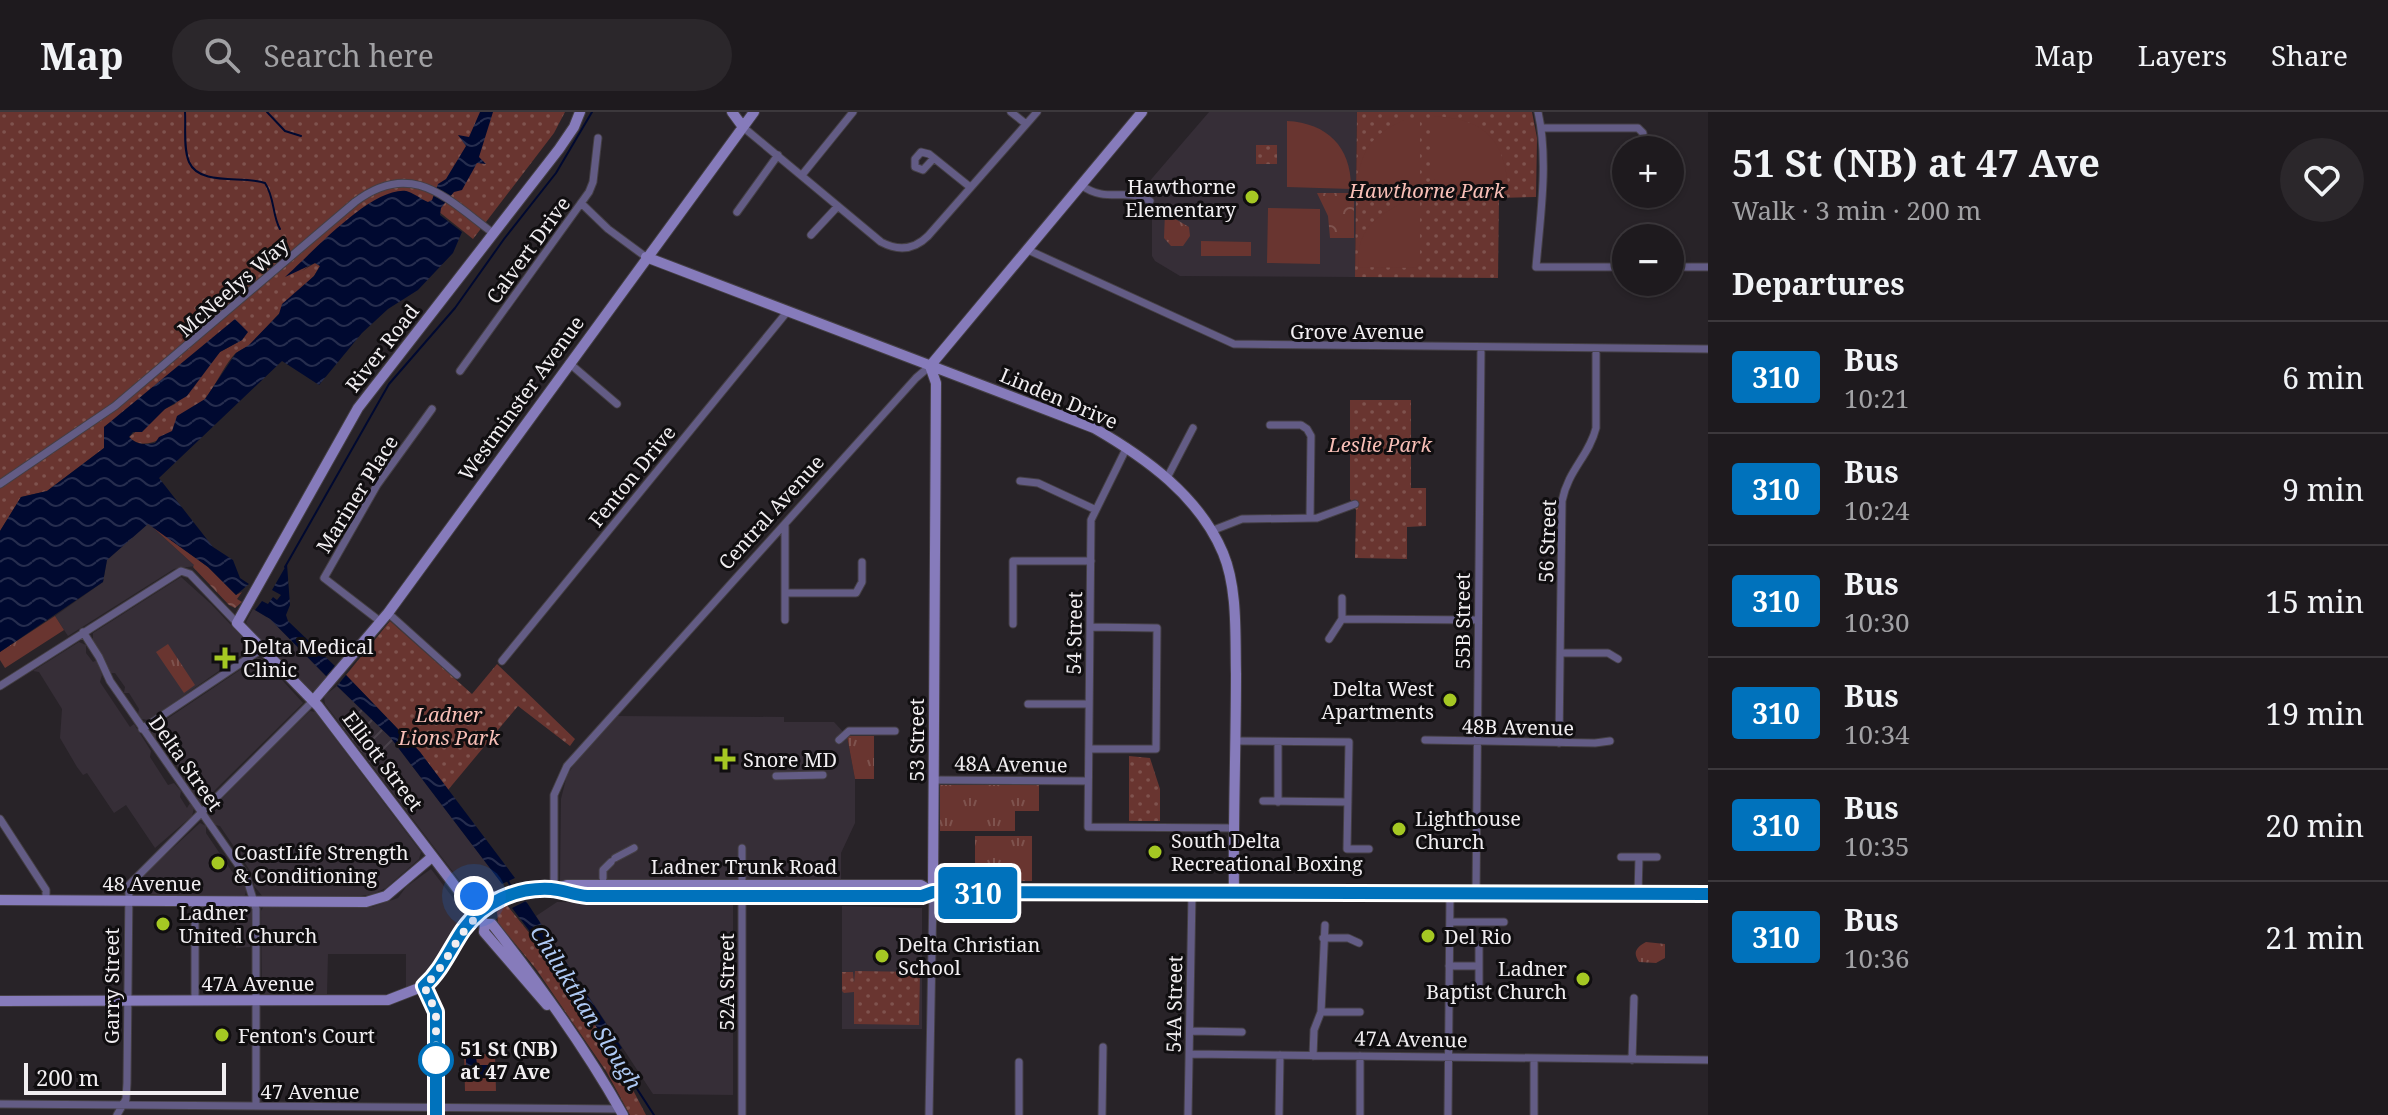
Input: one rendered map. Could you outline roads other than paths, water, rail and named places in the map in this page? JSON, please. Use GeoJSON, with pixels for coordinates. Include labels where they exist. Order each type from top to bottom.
{"type":"FeatureCollection","features":[{"type":"Feature","properties":{"kind":"street","name":"River Road"},"geometry":{"type":"LineString","coordinates":[[237,623],[358,408],[559,149],[580,112]]}},
{"type":"Feature","properties":{"kind":"street"},"geometry":{"type":"LineString","coordinates":[[732,112],[743,127],[885,244],[908,248],[928,236],[1037,112]]}},
{"type":"Feature","properties":{"kind":"street","name":"Westminster Avenue"},"geometry":{"type":"LineString","coordinates":[[313,701],[384,617],[754,112]]}},
{"type":"Feature","properties":{"kind":"street"},"geometry":{"type":"LineString","coordinates":[[802,175],[853,112]]}},
{"type":"Feature","properties":{"kind":"street"},"geometry":{"type":"LineString","coordinates":[[1011,112],[1026,124]]}},
{"type":"Feature","properties":{"kind":"street","name":"Central Avenue"},"geometry":{"type":"LineString","coordinates":[[554,889],[554,795],[567,766],[930,366],[1142,112]]}},
{"type":"Feature","properties":{"kind":"street"},"geometry":{"type":"LineString","coordinates":[[1538,112],[1542,128],[1542,178],[1536,267],[1612,267]]}},
{"type":"Feature","properties":{"kind":"street"},"geometry":{"type":"LineString","coordinates":[[1542,128],[1638,128],[1643,136]]}},
{"type":"Feature","properties":{"kind":"street","name":"Calvert Drive"},"geometry":{"type":"LineString","coordinates":[[460,371],[581,203],[593,182],[598,138]]}},
{"type":"Feature","properties":{"kind":"street"},"geometry":{"type":"LineString","coordinates":[[737,212],[778,155]]}},
{"type":"Feature","properties":{"kind":"street"},"geometry":{"type":"LineString","coordinates":[[934,158],[970,187]]}},
{"type":"Feature","properties":{"kind":"street","name":"McNeelys Way"},"geometry":{"type":"LineString","coordinates":[[0,484],[115,406],[365,195],[393,182],[421,185],[493,233]]}},
{"type":"Feature","properties":{"kind":"street"},"geometry":{"type":"LineString","coordinates":[[1081,185],[1097,195],[1143,196],[1150,201]]}},
{"type":"Feature","properties":{"kind":"street","name":"Linden Drive"},"geometry":{"type":"LineString","coordinates":[[581,203],[608,229],[646,257],[1094,428],[1168,476],[1211,531],[1224,555],[1232,597],[1236,644],[1234,894]]}},
{"type":"Feature","properties":{"kind":"street"},"geometry":{"type":"LineString","coordinates":[[811,235],[838,206]]}},
{"type":"Feature","properties":{"kind":"street","name":"Grove Avenue"},"geometry":{"type":"LineString","coordinates":[[1028,250],[1234,344],[1708,349]]}},
{"type":"Feature","properties":{"kind":"street"},"geometry":{"type":"LineString","coordinates":[[1684,267],[1708,267]]}},
{"type":"Feature","properties":{"kind":"street","name":"Fenton Drive"},"geometry":{"type":"LineString","coordinates":[[502,661],[787,312]]}},
{"type":"Feature","properties":{"kind":"street","name":"55B Street"},"geometry":{"type":"LineString","coordinates":[[1476,895],[1481,348]]}},
{"type":"Feature","properties":{"kind":"street","name":"56 Street"},"geometry":{"type":"LineString","coordinates":[[1559,743],[1562,501],[1565,484],[1593,440],[1596,428],[1596,348]]}},
{"type":"Feature","properties":{"kind":"street"},"geometry":{"type":"LineString","coordinates":[[569,363],[617,404]]}},
{"type":"Feature","properties":{"kind":"street","name":"53 Street"},"geometry":{"type":"LineString","coordinates":[[929,1115],[936,383],[930,366]]}},
{"type":"Feature","properties":{"kind":"street","name":"Mariner Place"},"geometry":{"type":"LineString","coordinates":[[384,617],[324,578],[377,485],[432,409]]}},
{"type":"Feature","properties":{"kind":"street"},"geometry":{"type":"LineString","coordinates":[[1270,425],[1301,425],[1311,436],[1310,518]]}},
{"type":"Feature","properties":{"kind":"street"},"geometry":{"type":"LineString","coordinates":[[1168,476],[1193,428]]}},
{"type":"Feature","properties":{"kind":"street","name":"54 Street"},"geometry":{"type":"LineString","coordinates":[[1127,447],[1091,520],[1088,827],[1234,828]]}},
{"type":"Feature","properties":{"kind":"street"},"geometry":{"type":"LineString","coordinates":[[1020,481],[1038,483],[1094,509]]}},
{"type":"Feature","properties":{"kind":"street"},"geometry":{"type":"LineString","coordinates":[[1211,531],[1242,519],[1310,518],[1355,504]]}},
{"type":"Feature","properties":{"kind":"street"},"geometry":{"type":"LineString","coordinates":[[785,524],[785,620]]}},
{"type":"Feature","properties":{"kind":"street"},"geometry":{"type":"LineString","coordinates":[[1013,624],[1013,561],[1091,561]]}},
{"type":"Feature","properties":{"kind":"street"},"geometry":{"type":"LineString","coordinates":[[785,593],[856,593],[862,582],[862,562]]}},
{"type":"Feature","properties":{"kind":"street","name":"Elliott Street"},"geometry":{"type":"LineString","coordinates":[[83,632],[181,571],[190,574],[313,701],[482,920],[484,932],[582,1046],[621,1112]]}},
{"type":"Feature","properties":{"kind":"street"},"geometry":{"type":"LineString","coordinates":[[1329,639],[1342,619],[1342,598]]}},
{"type":"Feature","properties":{"kind":"street"},"geometry":{"type":"LineString","coordinates":[[384,617],[457,675]]}},
{"type":"Feature","properties":{"kind":"street"},"geometry":{"type":"LineString","coordinates":[[1342,619],[1478,620]]}},
{"type":"Feature","properties":{"kind":"street"},"geometry":{"type":"LineString","coordinates":[[1089,749],[1156,749],[1157,628],[1090,627]]}},
{"type":"Feature","properties":{"kind":"street"},"geometry":{"type":"LineString","coordinates":[[0,686],[83,632]]}},
{"type":"Feature","properties":{"kind":"street","name":"Delta Street"},"geometry":{"type":"LineString","coordinates":[[83,632],[142,729],[246,876],[256,901],[256,1106]]}},
{"type":"Feature","properties":{"kind":"street"},"geometry":{"type":"LineString","coordinates":[[142,729],[262,649]]}},
{"type":"Feature","properties":{"kind":"street"},"geometry":{"type":"LineString","coordinates":[[1561,653],[1608,653],[1618,659]]}},
{"type":"Feature","properties":{"kind":"street"},"geometry":{"type":"LineString","coordinates":[[127,901],[129,885],[313,701]]}},
{"type":"Feature","properties":{"kind":"street"},"geometry":{"type":"LineString","coordinates":[[1028,704],[1089,704]]}},
{"type":"Feature","properties":{"kind":"street"},"geometry":{"type":"LineString","coordinates":[[839,740],[849,731],[895,731]]}},
{"type":"Feature","properties":{"kind":"street","name":"48B Avenue"},"geometry":{"type":"LineString","coordinates":[[1425,740],[1610,741]]}},
{"type":"Feature","properties":{"kind":"street"},"geometry":{"type":"LineString","coordinates":[[1236,741],[1349,742],[1347,849],[1369,849]]}},
{"type":"Feature","properties":{"kind":"street"},"geometry":{"type":"LineString","coordinates":[[1278,742],[1278,802]]}},
{"type":"Feature","properties":{"kind":"street"},"geometry":{"type":"LineString","coordinates":[[776,776],[823,775]]}},
{"type":"Feature","properties":{"kind":"street","name":"48A Avenue"},"geometry":{"type":"LineString","coordinates":[[933,780],[1088,781]]}},
{"type":"Feature","properties":{"kind":"street"},"geometry":{"type":"LineString","coordinates":[[1263,801],[1348,802]]}},
{"type":"Feature","properties":{"kind":"street"},"geometry":{"type":"LineString","coordinates":[[0,819],[46,890],[46,901]]}},
{"type":"Feature","properties":{"kind":"street"},"geometry":{"type":"LineString","coordinates":[[603,878],[603,870],[613,860],[634,848]]}},
{"type":"Feature","properties":{"kind":"street","name":"52A Street"},"geometry":{"type":"LineString","coordinates":[[742,848],[742,1115]]}},
{"type":"Feature","properties":{"kind":"street","name":"48 Avenue"},"geometry":{"type":"LineString","coordinates":[[0,900],[371,901],[390,893],[432,857]]}},
{"type":"Feature","properties":{"kind":"street"},"geometry":{"type":"LineString","coordinates":[[1621,857],[1657,857]]}},
{"type":"Feature","properties":{"kind":"street"},"geometry":{"type":"LineString","coordinates":[[1638,895],[1639,857]]}},
{"type":"Feature","properties":{"kind":"street","name":"Ladner Trunk Road"},"geometry":{"type":"LineString","coordinates":[[482,920],[502,897],[521,891],[554,889],[566,894],[587,896],[742,890],[922,896],[933,892],[1708,894]]}},
{"type":"Feature","properties":{"kind":"street"},"geometry":{"type":"LineString","coordinates":[[461,894],[502,897]]}},
{"type":"Feature","properties":{"kind":"street","name":"54A Street"},"geometry":{"type":"LineString","coordinates":[[1188,1115],[1192,894]]}},
{"type":"Feature","properties":{"kind":"street"},"geometry":{"type":"LineString","coordinates":[[1448,1115],[1450,894]]}},
{"type":"Feature","properties":{"kind":"street","name":"Garry Street"},"geometry":{"type":"LineString","coordinates":[[117,1115],[126,1099],[127,1083],[127,901]]}},
{"type":"Feature","properties":{"kind":"street"},"geometry":{"type":"LineString","coordinates":[[195,901],[195,1001]]}},
{"type":"Feature","properties":{"kind":"street"},"geometry":{"type":"LineString","coordinates":[[436,1111],[436,1012],[424,986],[438,971],[465,928],[482,920]]}},
{"type":"Feature","properties":{"kind":"street"},"geometry":{"type":"LineString","coordinates":[[1450,922],[1504,922]]}},
{"type":"Feature","properties":{"kind":"street"},"geometry":{"type":"LineString","coordinates":[[1313,1056],[1314,1033],[1321,1012],[1325,925]]}},
{"type":"Feature","properties":{"kind":"street"},"geometry":{"type":"LineString","coordinates":[[1323,938],[1348,938],[1359,943]]}},
{"type":"Feature","properties":{"kind":"street"},"geometry":{"type":"LineString","coordinates":[[1479,947],[1479,985]]}},
{"type":"Feature","properties":{"kind":"street"},"geometry":{"type":"LineString","coordinates":[[1449,966],[1479,966]]}},
{"type":"Feature","properties":{"kind":"street","name":"47A Avenue"},"geometry":{"type":"LineString","coordinates":[[0,1001],[379,1001],[405,995],[424,986]]}},
{"type":"Feature","properties":{"kind":"street"},"geometry":{"type":"LineString","coordinates":[[1632,1060],[1634,998]]}},
{"type":"Feature","properties":{"kind":"street"},"geometry":{"type":"LineString","coordinates":[[1321,1012],[1360,1012]]}},
{"type":"Feature","properties":{"kind":"street"},"geometry":{"type":"LineString","coordinates":[[1190,1031],[1242,1032]]}},
{"type":"Feature","properties":{"kind":"street"},"geometry":{"type":"LineString","coordinates":[[1102,1115],[1103,1047]]}},
{"type":"Feature","properties":{"kind":"street","name":"47A Avenue"},"geometry":{"type":"LineString","coordinates":[[1189,1054],[1708,1060]]}},
{"type":"Feature","properties":{"kind":"street"},"geometry":{"type":"LineString","coordinates":[[1279,1115],[1280,1055]]}},
{"type":"Feature","properties":{"kind":"street"},"geometry":{"type":"LineString","coordinates":[[1360,1056],[1360,1115]]}},
{"type":"Feature","properties":{"kind":"street"},"geometry":{"type":"LineString","coordinates":[[1534,1060],[1534,1115]]}},
{"type":"Feature","properties":{"kind":"street"},"geometry":{"type":"LineString","coordinates":[[1019,1062],[1019,1115]]}},
{"type":"Feature","properties":{"kind":"street","name":"47 Avenue"},"geometry":{"type":"LineString","coordinates":[[0,1104],[621,1112]]}},
{"type":"Feature","properties":{"kind":"water"},"geometry":{"type":"Polygon","coordinates":[[[480,112],[493,112],[479,157],[486,164],[477,163],[462,190],[454,192],[441,208],[440,215],[462,232],[453,253],[418,290],[388,309],[362,333],[319,385],[282,361],[159,478],[213,547],[233,560],[240,578],[249,584],[236,595],[208,567],[148,524],[107,560],[103,582],[0,652],[0,531],[21,497],[47,491],[104,448],[104,427],[235,319],[248,332],[242,340],[220,352],[187,396],[165,409],[142,432],[133,432],[129,437],[138,443],[151,444],[172,431],[177,416],[205,399],[236,353],[249,345],[279,314],[282,304],[314,276],[320,266],[315,263],[285,277],[325,239],[359,210],[392,193],[406,191],[428,202],[432,200],[438,184],[446,179],[466,146],[458,135],[469,137],[480,112]]]}},
{"type":"Feature","properties":{"kind":"water"},"geometry":{"type":"Polygon","coordinates":[[[287,564],[288,621],[336,667],[327,677],[270,619],[255,610],[262,601],[268,604],[273,597],[277,600],[281,595],[272,590],[287,564]]]}},
{"type":"Feature","properties":{"kind":"water"},"geometry":{"type":"Polygon","coordinates":[[[346,675],[420,752],[515,878],[502,884],[390,737],[337,686],[346,675]]]}},
{"type":"Feature","properties":{"kind":"water"},"geometry":{"type":"Polygon","coordinates":[[[526,901],[622,1048],[614,1054],[559,970],[512,908],[526,901]]]}},
{"type":"Feature","properties":{"kind":"water"},"geometry":{"type":"Polygon","coordinates":[[[466,1056],[476,1056],[477,1065],[491,1065],[491,1078],[466,1078],[466,1056]]]}},
{"type":"Feature","properties":{"kind":"waterway"},"geometry":{"type":"LineString","coordinates":[[185,112],[186,150],[195,170],[212,178],[265,183],[280,229]]}},
{"type":"Feature","properties":{"kind":"waterway"},"geometry":{"type":"LineString","coordinates":[[267,112],[285,131],[301,136]]}},
{"type":"Feature","properties":{"kind":"waterway"},"geometry":{"type":"LineString","coordinates":[[285,567],[389,384],[455,308],[556,173],[592,112]]}},
{"type":"Feature","properties":{"kind":"waterway","name":"Chilukthan Slough"},"geometry":{"type":"LineString","coordinates":[[507,879],[513,891]]}},
{"type":"Feature","properties":{"kind":"waterway","name":"Chilukthan Slough"},"geometry":{"type":"LineString","coordinates":[[617,1050],[630,1078],[654,1115]]}},
{"type":"Feature","properties":{"kind":"place","name":"Hawthorne Elementary"},"geometry":{"type":"Point","coordinates":[1252,197]}},
{"type":"Feature","properties":{"kind":"place","name":"Delta Medical Clinic"},"geometry":{"type":"Point","coordinates":[225,658]}},
{"type":"Feature","properties":{"kind":"place","name":"Delta West Apartments"},"geometry":{"type":"Point","coordinates":[1450,700]}},
{"type":"Feature","properties":{"kind":"place","name":"Snore MD"},"geometry":{"type":"Point","coordinates":[725,759]}},
{"type":"Feature","properties":{"kind":"place","name":"Lighthouse Church"},"geometry":{"type":"Point","coordinates":[1399,829]}},
{"type":"Feature","properties":{"kind":"place","name":"South Delta Recreational Boxing"},"geometry":{"type":"Point","coordinates":[1155,852]}},
{"type":"Feature","properties":{"kind":"place","name":"CoastLife Strength & Conditioning"},"geometry":{"type":"Point","coordinates":[218,863]}},
{"type":"Feature","properties":{"kind":"place","name":"Ladner United Church"},"geometry":{"type":"Point","coordinates":[163,924]}},
{"type":"Feature","properties":{"kind":"place","name":"Del Rio"},"geometry":{"type":"Point","coordinates":[1428,936]}},
{"type":"Feature","properties":{"kind":"place","name":"Delta Christian School"},"geometry":{"type":"Point","coordinates":[882,956]}},
{"type":"Feature","properties":{"kind":"place","name":"Ladner Baptist Church"},"geometry":{"type":"Point","coordinates":[1583,979]}},
{"type":"Feature","properties":{"kind":"place","name":"Fenton's Court"},"geometry":{"type":"Point","coordinates":[222,1035]}},
{"type":"Feature","properties":{"kind":"place","name":"51 St (NB) at 47 Ave"},"geometry":{"type":"Point","coordinates":[436,1060]}},
{"type":"Feature","properties":{"kind":"park label","name":"Hawthorne Park"},"geometry":{"type":"Point","coordinates":[1427,190]}},
{"type":"Feature","properties":{"kind":"park label","name":"Leslie Park"},"geometry":{"type":"Point","coordinates":[1380,444]}},
{"type":"Feature","properties":{"kind":"park label","name":"Ladner Lions Park"},"geometry":{"type":"Point","coordinates":[449,726]}}]}
